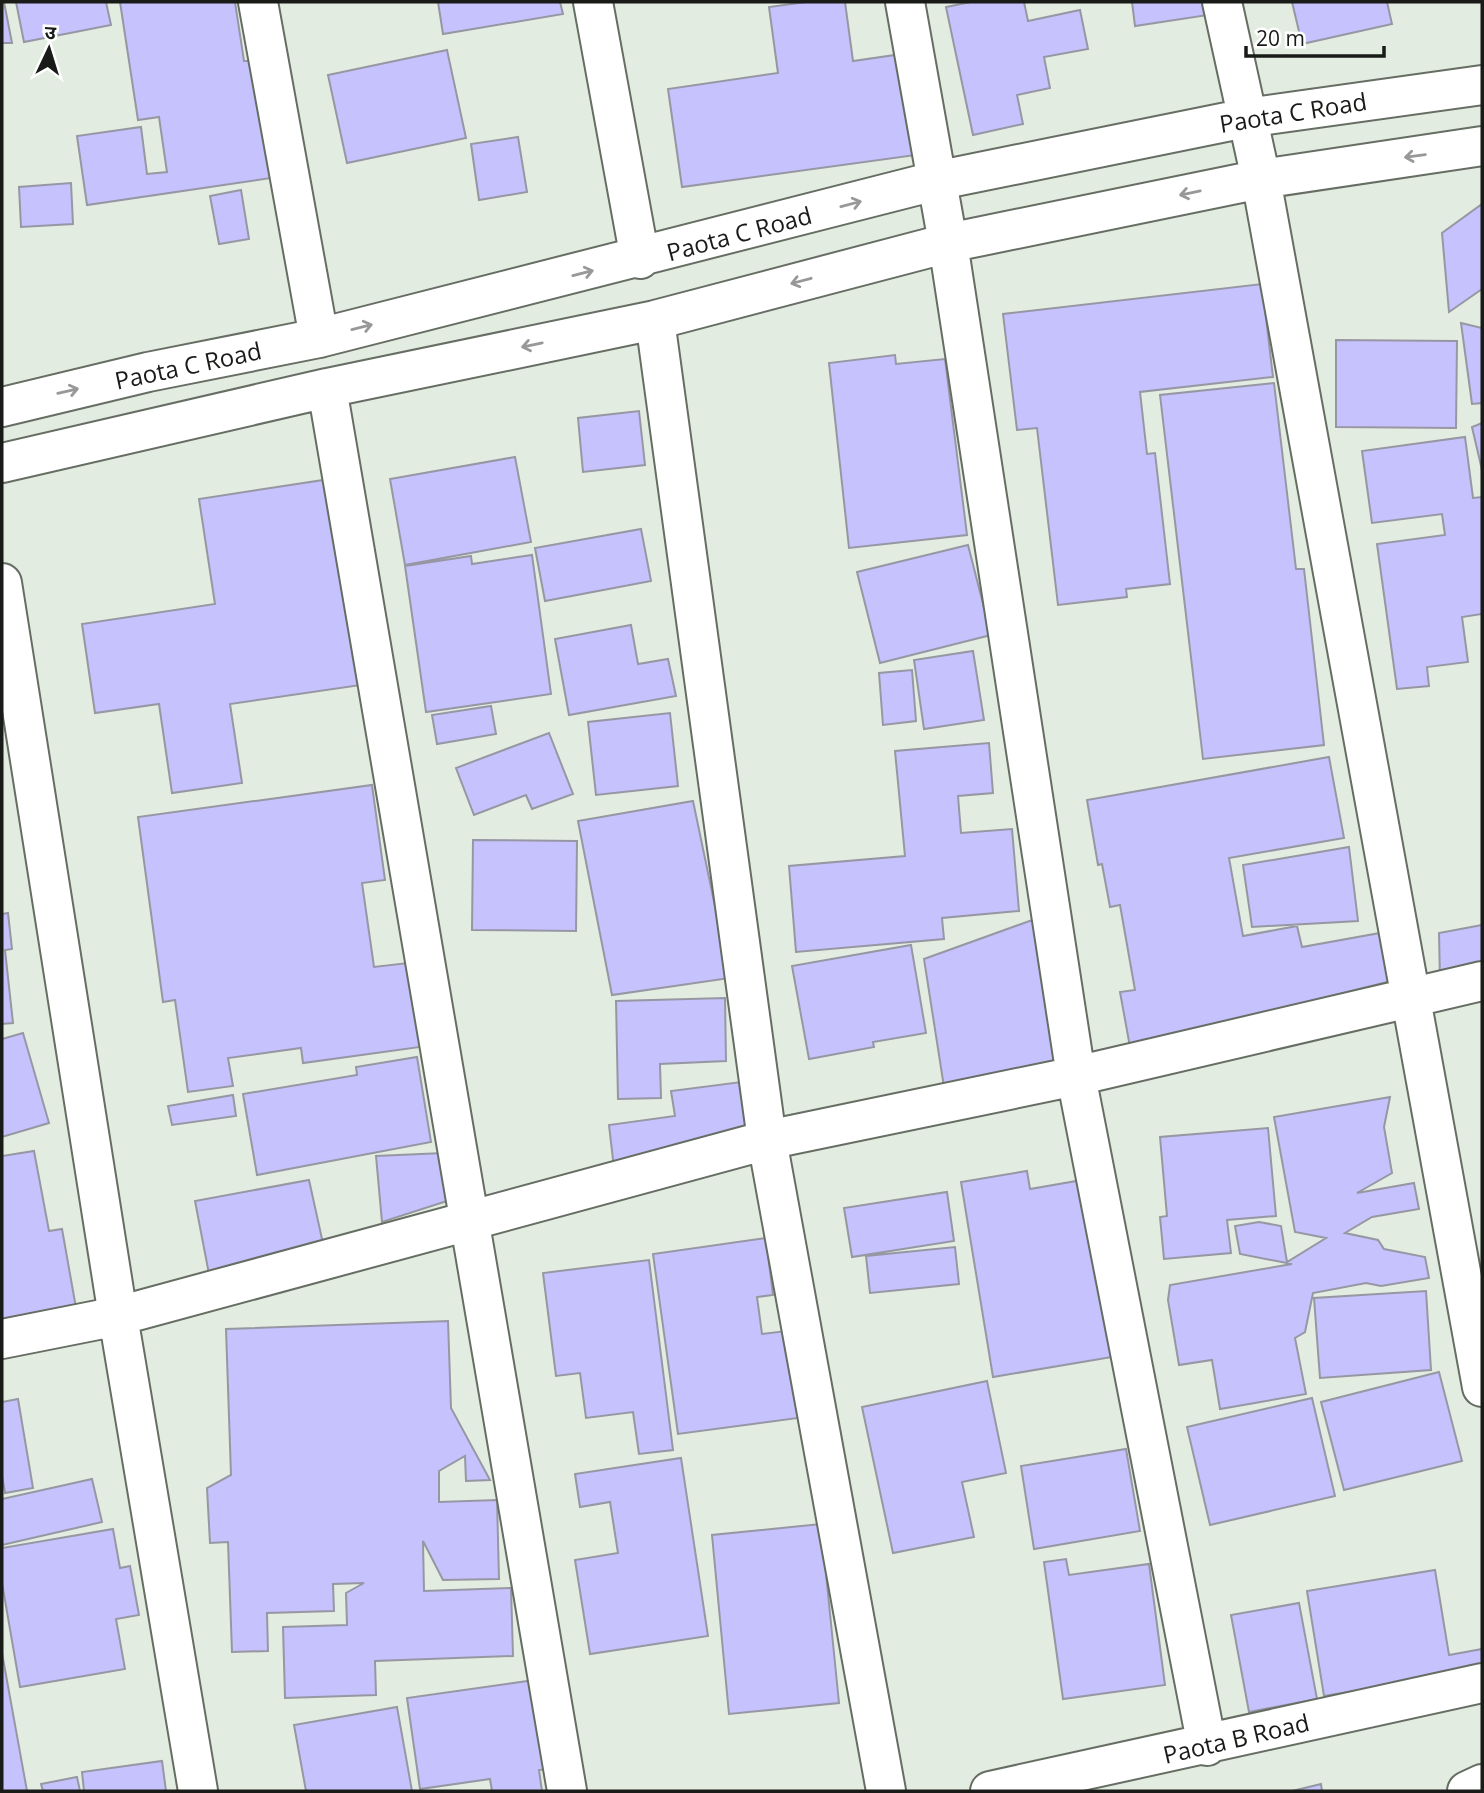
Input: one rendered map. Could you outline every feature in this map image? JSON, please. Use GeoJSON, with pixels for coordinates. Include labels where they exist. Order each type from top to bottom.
{"type":"FeatureCollection","features":[{"type":"Feature","properties":{"kind":"street"},"geometry":{"type":"LineString","coordinates":[[258,2],[319,338]]}},
{"type":"Feature","properties":{"kind":"street"},"geometry":{"type":"LineString","coordinates":[[593,2],[640,259]]}},
{"type":"Feature","properties":{"kind":"street"},"geometry":{"type":"LineString","coordinates":[[905,2],[948,243],[1076,1076],[1208,1746]]}},
{"type":"Feature","properties":{"kind":"street"},"geometry":{"type":"LineString","coordinates":[[1222,2],[1245,118],[1261,179],[1482,1387]]}},
{"type":"Feature","properties":{"kind":"street","name":"Paota C Road"},"geometry":{"type":"LineString","coordinates":[[2,407],[148,372],[319,338],[640,259],[935,181],[1245,118],[1482,85]]}},
{"type":"Feature","properties":{"kind":"street"},"geometry":{"type":"LineString","coordinates":[[2,463],[327,388],[655,320],[948,243],[1261,179],[1482,146]]}},
{"type":"Feature","properties":{"kind":"street"},"geometry":{"type":"LineString","coordinates":[[655,320],[767,1140],[886,1791]]}},
{"type":"Feature","properties":{"kind":"street"},"geometry":{"type":"LineString","coordinates":[[327,388],[567,1791]]}},
{"type":"Feature","properties":{"kind":"street"},"geometry":{"type":"LineString","coordinates":[[2,583],[118,1316],[198,1791]]}},
{"type":"Feature","properties":{"kind":"street"},"geometry":{"type":"LineString","coordinates":[[2,1339],[118,1316],[470,1218],[767,1140],[1076,1076],[1482,981]]}},
{"type":"Feature","properties":{"kind":"street","name":"Paota B Road"},"geometry":{"type":"LineString","coordinates":[[990,1791],[1208,1746],[1482,1683]]}},
{"type":"Feature","properties":{"kind":"street"},"geometry":{"type":"LineString","coordinates":[[1467,1791],[1482,1784]]}},
{"type":"Feature","properties":{"kind":"building"},"geometry":{"type":"Polygon","coordinates":[[[4,2],[12,43],[2,43],[4,2]]]}},
{"type":"Feature","properties":{"kind":"building"},"geometry":{"type":"Polygon","coordinates":[[[16,2],[106,2],[111,25],[24,42],[16,2]]]}},
{"type":"Feature","properties":{"kind":"building"},"geometry":{"type":"Polygon","coordinates":[[[120,2],[235,2],[244,61],[254,61],[271,178],[87,205],[77,136],[141,127],[147,174],[167,172],[159,117],[138,120],[120,2]]]}},
{"type":"Feature","properties":{"kind":"building"},"geometry":{"type":"Polygon","coordinates":[[[438,2],[560,2],[563,14],[443,34],[438,2]]]}},
{"type":"Feature","properties":{"kind":"building"},"geometry":{"type":"Polygon","coordinates":[[[806,2],[845,2],[853,61],[902,54],[916,155],[682,187],[668,89],[778,73],[769,7],[806,2]]]}},
{"type":"Feature","properties":{"kind":"building"},"geometry":{"type":"Polygon","coordinates":[[[971,2],[1024,2],[1028,21],[1080,10],[1088,49],[1044,57],[1050,88],[1017,95],[1023,124],[973,135],[946,7],[971,2]]]}},
{"type":"Feature","properties":{"kind":"building"},"geometry":{"type":"Polygon","coordinates":[[[1132,2],[1206,2],[1208,15],[1135,26],[1132,2]]]}},
{"type":"Feature","properties":{"kind":"building"},"geometry":{"type":"Polygon","coordinates":[[[1292,2],[1387,2],[1392,24],[1302,44],[1292,2]]]}},
{"type":"Feature","properties":{"kind":"building"},"geometry":{"type":"Polygon","coordinates":[[[447,50],[466,138],[347,163],[328,75],[447,50]]]}},
{"type":"Feature","properties":{"kind":"building"},"geometry":{"type":"Polygon","coordinates":[[[518,137],[527,192],[479,200],[471,144],[518,137]]]}},
{"type":"Feature","properties":{"kind":"building"},"geometry":{"type":"Polygon","coordinates":[[[71,183],[73,224],[21,227],[19,187],[71,183]]]}},
{"type":"Feature","properties":{"kind":"building"},"geometry":{"type":"Polygon","coordinates":[[[241,190],[249,239],[219,244],[210,196],[241,190]]]}},
{"type":"Feature","properties":{"kind":"building"},"geometry":{"type":"Polygon","coordinates":[[[1482,204],[1482,289],[1449,312],[1442,233],[1482,204]]]}},
{"type":"Feature","properties":{"kind":"building"},"geometry":{"type":"Polygon","coordinates":[[[1262,284],[1273,377],[1140,392],[1147,454],[1155,453],[1170,584],[1126,589],[1127,597],[1058,605],[1037,428],[1017,430],[1003,314],[1262,284]]]}},
{"type":"Feature","properties":{"kind":"building"},"geometry":{"type":"Polygon","coordinates":[[[1461,323],[1482,328],[1482,403],[1472,404],[1461,323]]]}},
{"type":"Feature","properties":{"kind":"building"},"geometry":{"type":"Polygon","coordinates":[[[1336,340],[1457,341],[1456,428],[1336,427],[1336,340]]]}},
{"type":"Feature","properties":{"kind":"building"},"geometry":{"type":"Polygon","coordinates":[[[895,355],[896,364],[945,359],[967,535],[849,548],[829,363],[895,355]]]}},
{"type":"Feature","properties":{"kind":"building"},"geometry":{"type":"Polygon","coordinates":[[[1274,383],[1296,569],[1304,569],[1324,745],[1203,759],[1160,395],[1274,383]]]}},
{"type":"Feature","properties":{"kind":"building"},"geometry":{"type":"Polygon","coordinates":[[[639,411],[645,465],[583,472],[578,418],[639,411]]]}},
{"type":"Feature","properties":{"kind":"building"},"geometry":{"type":"Polygon","coordinates":[[[1482,423],[1482,470],[1472,427],[1482,423]]]}},
{"type":"Feature","properties":{"kind":"building"},"geometry":{"type":"Polygon","coordinates":[[[1465,437],[1473,498],[1482,497],[1482,614],[1462,617],[1468,662],[1427,667],[1429,686],[1397,689],[1377,544],[1445,535],[1442,514],[1372,523],[1362,451],[1465,437]]]}},
{"type":"Feature","properties":{"kind":"building"},"geometry":{"type":"Polygon","coordinates":[[[515,457],[531,542],[405,565],[390,479],[515,457]]]}},
{"type":"Feature","properties":{"kind":"building"},"geometry":{"type":"Polygon","coordinates":[[[330,479],[361,685],[230,704],[242,783],[172,793],[159,704],[95,713],[82,624],[215,604],[199,499],[330,479]]]}},
{"type":"Feature","properties":{"kind":"building"},"geometry":{"type":"Polygon","coordinates":[[[641,529],[651,581],[545,601],[535,548],[641,529]]]}},
{"type":"Feature","properties":{"kind":"building"},"geometry":{"type":"Polygon","coordinates":[[[968,545],[991,635],[880,663],[857,572],[968,545]]]}},
{"type":"Feature","properties":{"kind":"building"},"geometry":{"type":"Polygon","coordinates":[[[532,555],[551,694],[426,712],[405,566],[471,556],[472,564],[532,555]]]}},
{"type":"Feature","properties":{"kind":"building"},"geometry":{"type":"Polygon","coordinates":[[[631,625],[638,664],[668,659],[676,696],[569,715],[555,639],[631,625]]]}},
{"type":"Feature","properties":{"kind":"building"},"geometry":{"type":"Polygon","coordinates":[[[973,651],[984,720],[924,729],[914,660],[973,651]]]}},
{"type":"Feature","properties":{"kind":"building"},"geometry":{"type":"Polygon","coordinates":[[[912,670],[916,721],[883,725],[879,673],[912,670]]]}},
{"type":"Feature","properties":{"kind":"building"},"geometry":{"type":"Polygon","coordinates":[[[491,706],[496,734],[437,744],[432,715],[491,706]]]}},
{"type":"Feature","properties":{"kind":"building"},"geometry":{"type":"Polygon","coordinates":[[[670,713],[678,786],[596,795],[588,722],[670,713]]]}},
{"type":"Feature","properties":{"kind":"building"},"geometry":{"type":"Polygon","coordinates":[[[549,733],[573,794],[532,809],[526,795],[474,815],[456,768],[549,733]]]}},
{"type":"Feature","properties":{"kind":"building"},"geometry":{"type":"Polygon","coordinates":[[[989,743],[993,793],[958,796],[961,833],[1012,829],[1019,911],[942,918],[944,939],[796,952],[789,866],[905,856],[895,751],[989,743]]]}},
{"type":"Feature","properties":{"kind":"building"},"geometry":{"type":"Polygon","coordinates":[[[1329,757],[1344,838],[1229,858],[1243,936],[1297,926],[1302,947],[1380,933],[1391,981],[1130,1047],[1120,992],[1135,990],[1120,905],[1110,907],[1102,864],[1098,865],[1087,800],[1329,757]]]}},
{"type":"Feature","properties":{"kind":"building"},"geometry":{"type":"Polygon","coordinates":[[[372,785],[385,880],[362,883],[374,967],[408,963],[420,1047],[303,1063],[301,1048],[228,1058],[233,1086],[188,1092],[175,1000],[163,1002],[138,817],[372,785]]]}},
{"type":"Feature","properties":{"kind":"building"},"geometry":{"type":"Polygon","coordinates":[[[693,801],[730,978],[612,995],[578,821],[693,801]]]}},
{"type":"Feature","properties":{"kind":"building"},"geometry":{"type":"Polygon","coordinates":[[[473,840],[577,841],[576,931],[472,930],[473,840]]]}},
{"type":"Feature","properties":{"kind":"building"},"geometry":{"type":"Polygon","coordinates":[[[1349,847],[1358,921],[1252,927],[1243,865],[1349,847]]]}},
{"type":"Feature","properties":{"kind":"building"},"geometry":{"type":"Polygon","coordinates":[[[8,913],[12,949],[5,950],[13,1023],[2,1024],[2,914],[8,913]]]}},
{"type":"Feature","properties":{"kind":"building"},"geometry":{"type":"Polygon","coordinates":[[[1035,919],[1059,1062],[944,1087],[924,959],[1035,919]]]}},
{"type":"Feature","properties":{"kind":"building"},"geometry":{"type":"Polygon","coordinates":[[[1482,925],[1482,972],[1440,980],[1439,933],[1482,925]]]}},
{"type":"Feature","properties":{"kind":"building"},"geometry":{"type":"Polygon","coordinates":[[[911,945],[926,1033],[873,1042],[874,1047],[809,1059],[792,966],[911,945]]]}},
{"type":"Feature","properties":{"kind":"building"},"geometry":{"type":"Polygon","coordinates":[[[725,998],[726,1061],[660,1064],[661,1098],[618,1099],[616,1001],[725,998]]]}},
{"type":"Feature","properties":{"kind":"building"},"geometry":{"type":"Polygon","coordinates":[[[23,1033],[49,1123],[2,1137],[2,1039],[23,1033]]]}},
{"type":"Feature","properties":{"kind":"building"},"geometry":{"type":"Polygon","coordinates":[[[417,1057],[431,1142],[257,1175],[243,1094],[357,1075],[356,1067],[417,1057]]]}},
{"type":"Feature","properties":{"kind":"building"},"geometry":{"type":"Polygon","coordinates":[[[749,1081],[758,1132],[614,1168],[609,1125],[675,1116],[671,1091],[749,1081]]]}},
{"type":"Feature","properties":{"kind":"building"},"geometry":{"type":"Polygon","coordinates":[[[233,1095],[236,1116],[172,1125],[168,1106],[233,1095]]]}},
{"type":"Feature","properties":{"kind":"building"},"geometry":{"type":"Polygon","coordinates":[[[1390,1097],[1384,1127],[1392,1173],[1357,1193],[1414,1183],[1419,1209],[1372,1217],[1345,1233],[1378,1240],[1384,1249],[1425,1257],[1429,1278],[1381,1286],[1366,1283],[1313,1293],[1305,1332],[1295,1338],[1306,1394],[1220,1409],[1212,1360],[1179,1365],[1168,1300],[1170,1285],[1292,1264],[1240,1254],[1235,1226],[1259,1222],[1281,1226],[1287,1262],[1326,1238],[1295,1232],[1274,1117],[1390,1097]]]}},
{"type":"Feature","properties":{"kind":"building"},"geometry":{"type":"Polygon","coordinates":[[[1268,1128],[1276,1216],[1227,1220],[1231,1253],[1164,1259],[1160,1217],[1167,1216],[1160,1137],[1268,1128]]]}},
{"type":"Feature","properties":{"kind":"building"},"geometry":{"type":"Polygon","coordinates":[[[34,1151],[49,1231],[62,1229],[78,1319],[2,1332],[2,1156],[34,1151]]]}},
{"type":"Feature","properties":{"kind":"building"},"geometry":{"type":"Polygon","coordinates":[[[443,1153],[447,1201],[382,1222],[376,1156],[443,1153]]]}},
{"type":"Feature","properties":{"kind":"building"},"geometry":{"type":"Polygon","coordinates":[[[1027,1171],[1030,1189],[1088,1179],[1118,1356],[993,1377],[961,1182],[1027,1171]]]}},
{"type":"Feature","properties":{"kind":"building"},"geometry":{"type":"Polygon","coordinates":[[[309,1180],[324,1248],[209,1274],[195,1201],[309,1180]]]}},
{"type":"Feature","properties":{"kind":"building"},"geometry":{"type":"Polygon","coordinates":[[[947,1192],[954,1241],[852,1257],[844,1208],[947,1192]]]}},
{"type":"Feature","properties":{"kind":"building"},"geometry":{"type":"Polygon","coordinates":[[[766,1238],[773,1295],[757,1297],[762,1334],[786,1331],[798,1418],[678,1434],[653,1254],[766,1238]]]}},
{"type":"Feature","properties":{"kind":"building"},"geometry":{"type":"Polygon","coordinates":[[[955,1247],[959,1284],[870,1293],[866,1256],[955,1247]]]}},
{"type":"Feature","properties":{"kind":"building"},"geometry":{"type":"Polygon","coordinates":[[[649,1260],[673,1450],[639,1454],[633,1412],[586,1418],[580,1373],[556,1376],[543,1273],[649,1260]]]}},
{"type":"Feature","properties":{"kind":"building"},"geometry":{"type":"Polygon","coordinates":[[[1426,1291],[1431,1370],[1320,1378],[1314,1298],[1426,1291]]]}},
{"type":"Feature","properties":{"kind":"building"},"geometry":{"type":"Polygon","coordinates":[[[448,1321],[451,1408],[490,1480],[466,1481],[465,1456],[439,1471],[439,1502],[497,1500],[499,1579],[443,1580],[423,1541],[424,1591],[511,1588],[513,1656],[375,1661],[376,1695],[285,1698],[283,1627],[347,1625],[346,1593],[364,1583],[333,1584],[334,1611],[267,1613],[268,1651],[232,1652],[228,1542],[210,1543],[207,1488],[231,1475],[226,1329],[448,1321]]]}},
{"type":"Feature","properties":{"kind":"building"},"geometry":{"type":"Polygon","coordinates":[[[1439,1372],[1462,1461],[1344,1490],[1321,1402],[1439,1372]]]}},
{"type":"Feature","properties":{"kind":"building"},"geometry":{"type":"Polygon","coordinates":[[[987,1381],[1006,1473],[962,1482],[974,1537],[893,1553],[862,1407],[987,1381]]]}},
{"type":"Feature","properties":{"kind":"building"},"geometry":{"type":"Polygon","coordinates":[[[1312,1398],[1335,1496],[1210,1525],[1187,1427],[1312,1398]]]}},
{"type":"Feature","properties":{"kind":"building"},"geometry":{"type":"Polygon","coordinates":[[[18,1399],[33,1488],[5,1493],[2,1476],[2,1402],[18,1399]]]}},
{"type":"Feature","properties":{"kind":"building"},"geometry":{"type":"Polygon","coordinates":[[[1126,1449],[1140,1531],[1034,1549],[1021,1466],[1126,1449]]]}},
{"type":"Feature","properties":{"kind":"building"},"geometry":{"type":"Polygon","coordinates":[[[681,1458],[708,1636],[590,1654],[575,1560],[618,1553],[610,1502],[580,1507],[575,1474],[681,1458]]]}},
{"type":"Feature","properties":{"kind":"building"},"geometry":{"type":"Polygon","coordinates":[[[92,1479],[102,1522],[2,1545],[2,1499],[92,1479]]]}},
{"type":"Feature","properties":{"kind":"building"},"geometry":{"type":"Polygon","coordinates":[[[821,1524],[839,1703],[729,1714],[712,1535],[821,1524]]]}},
{"type":"Feature","properties":{"kind":"building"},"geometry":{"type":"Polygon","coordinates":[[[113,1529],[120,1568],[130,1566],[139,1615],[116,1619],[125,1669],[20,1687],[2,1583],[2,1548],[113,1529]]]}},
{"type":"Feature","properties":{"kind":"building"},"geometry":{"type":"Polygon","coordinates":[[[1066,1559],[1069,1575],[1149,1564],[1165,1685],[1063,1699],[1044,1562],[1066,1559]]]}},
{"type":"Feature","properties":{"kind":"building"},"geometry":{"type":"Polygon","coordinates":[[[1435,1570],[1449,1655],[1482,1649],[1482,1680],[1373,1688],[1324,1696],[1307,1591],[1435,1570]]]}},
{"type":"Feature","properties":{"kind":"building"},"geometry":{"type":"Polygon","coordinates":[[[1299,1603],[1317,1699],[1249,1712],[1231,1615],[1299,1603]]]}},
{"type":"Feature","properties":{"kind":"building"},"geometry":{"type":"Polygon","coordinates":[[[2,1653],[27,1791],[2,1791],[2,1653]]]}},
{"type":"Feature","properties":{"kind":"building"},"geometry":{"type":"Polygon","coordinates":[[[542,1679],[555,1768],[539,1770],[542,1791],[492,1791],[490,1779],[420,1789],[407,1698],[542,1679]]]}},
{"type":"Feature","properties":{"kind":"building"},"geometry":{"type":"Polygon","coordinates":[[[397,1707],[412,1791],[306,1791],[294,1725],[397,1707]]]}},
{"type":"Feature","properties":{"kind":"building"},"geometry":{"type":"Polygon","coordinates":[[[162,1761],[166,1791],[84,1791],[82,1772],[162,1761]]]}},
{"type":"Feature","properties":{"kind":"building"},"geometry":{"type":"Polygon","coordinates":[[[77,1777],[80,1791],[43,1791],[41,1784],[77,1777]]]}},
{"type":"Feature","properties":{"kind":"building"},"geometry":{"type":"Polygon","coordinates":[[[1321,1784],[1322,1791],[1292,1791],[1321,1784]]]}}]}
